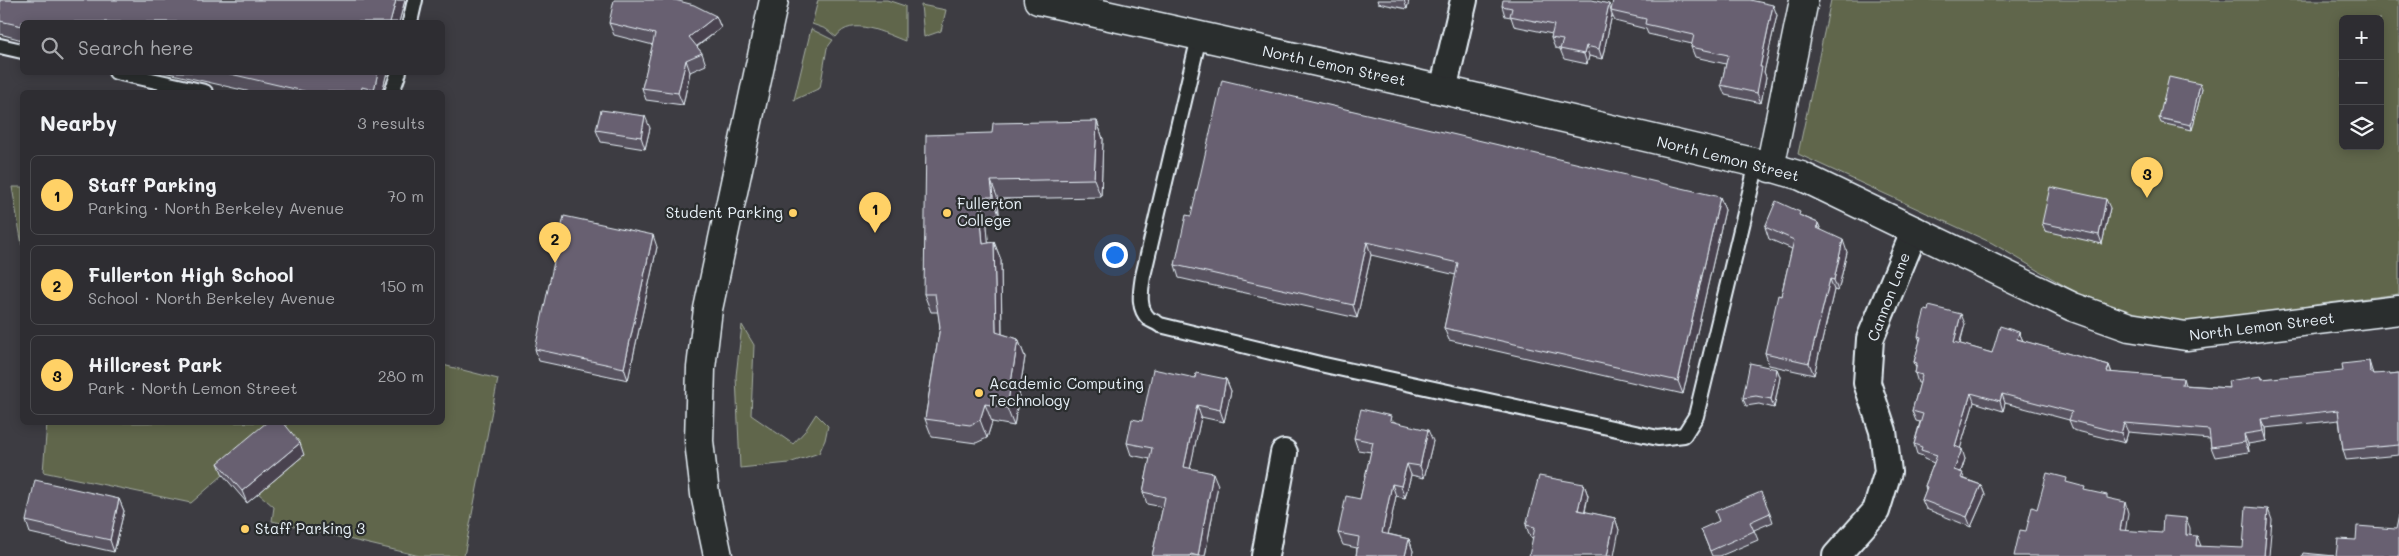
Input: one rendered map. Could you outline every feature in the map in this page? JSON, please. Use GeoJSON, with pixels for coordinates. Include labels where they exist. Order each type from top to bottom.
{"type":"FeatureCollection","features":[{"type":"Feature","properties":{"kind":"street"},"geometry":{"type":"LineString","coordinates":[[718,556],[704,494],[699,441],[700,368],[708,309],[774,0]]}},
{"type":"Feature","properties":{"kind":"street","name":"North Lemon Street"},"geometry":{"type":"LineString","coordinates":[[1038,0],[1443,90],[1764,165],[1801,176],[2073,307],[2129,327],[2186,336],[2399,310]]}},
{"type":"Feature","properties":{"kind":"street"},"geometry":{"type":"LineString","coordinates":[[1443,90],[1464,0]]}},
{"type":"Feature","properties":{"kind":"street"},"geometry":{"type":"LineString","coordinates":[[1764,165],[1804,0]]}},
{"type":"Feature","properties":{"kind":"street","name":"Cannon Lane"},"geometry":{"type":"LineString","coordinates":[[1836,556],[1876,511],[1888,472],[1883,430],[1867,382],[1870,339],[1915,230]]}},
{"type":"Feature","properties":{"kind":"street"},"geometry":{"type":"LineString","coordinates":[[1265,556],[1284,453]]}},
{"type":"Feature","properties":{"kind":"lane"},"geometry":{"type":"LineString","coordinates":[[410,20],[415,0]]}},
{"type":"Feature","properties":{"kind":"lane"},"geometry":{"type":"LineString","coordinates":[[1199,37],[1143,276],[1139,297],[1142,305],[1148,318],[1160,325],[1330,366],[1658,438],[1684,435],[1696,416],[1764,165]]}},
{"type":"Feature","properties":{"kind":"lane"},"geometry":{"type":"LineString","coordinates":[[0,46],[20,51]]}},
{"type":"Feature","properties":{"kind":"lane"},"geometry":{"type":"LineString","coordinates":[[129,75],[196,90]]}},
{"type":"Feature","properties":{"kind":"lane"},"geometry":{"type":"LineString","coordinates":[[393,90],[398,75]]}},
{"type":"Feature","properties":{"kind":"green space"},"geometry":{"type":"Polygon","coordinates":[[[818,0],[887,0],[905,6],[905,41],[879,31],[859,27],[850,27],[836,37],[826,29],[812,24],[818,0]]]}},
{"type":"Feature","properties":{"kind":"green space"},"geometry":{"type":"Polygon","coordinates":[[[1831,0],[2399,0],[2399,294],[2321,304],[2211,323],[2119,318],[1992,243],[1798,154],[1831,0]]]}},
{"type":"Feature","properties":{"kind":"green space"},"geometry":{"type":"Polygon","coordinates":[[[921,5],[946,10],[941,31],[924,37],[921,5]]]}},
{"type":"Feature","properties":{"kind":"green space"},"geometry":{"type":"Polygon","coordinates":[[[811,29],[833,40],[827,48],[820,88],[794,100],[811,29]]]}},
{"type":"Feature","properties":{"kind":"green space"},"geometry":{"type":"Polygon","coordinates":[[[12,187],[20,187],[20,233],[12,187]]]}},
{"type":"Feature","properties":{"kind":"green space"},"geometry":{"type":"Polygon","coordinates":[[[742,325],[754,345],[751,415],[793,444],[805,431],[816,414],[828,426],[825,440],[819,453],[789,463],[740,468],[736,376],[742,325]]]}},
{"type":"Feature","properties":{"kind":"green space"},"geometry":{"type":"Polygon","coordinates":[[[445,366],[498,379],[464,556],[420,556],[272,521],[274,507],[258,493],[223,475],[191,503],[43,472],[47,425],[445,425],[445,366]]]}},
{"type":"Feature","properties":{"kind":"building"},"geometry":{"type":"Polygon","coordinates":[[[0,0],[396,0],[391,20],[20,20],[20,26],[0,21],[0,0]]]}},
{"type":"Feature","properties":{"kind":"building"},"geometry":{"type":"Polygon","coordinates":[[[614,0],[675,0],[694,5],[716,16],[689,37],[702,53],[686,60],[678,93],[642,88],[655,34],[609,23],[614,0]]]}},
{"type":"Feature","properties":{"kind":"building"},"geometry":{"type":"Polygon","coordinates":[[[1503,0],[1592,0],[1609,4],[1599,49],[1586,46],[1584,54],[1560,49],[1563,40],[1551,38],[1554,25],[1510,16],[1512,8],[1502,6],[1503,0]]]}},
{"type":"Feature","properties":{"kind":"building"},"geometry":{"type":"Polygon","coordinates":[[[1613,0],[1750,0],[1773,5],[1760,67],[1762,67],[1757,93],[1721,85],[1728,55],[1691,47],[1694,35],[1645,24],[1646,19],[1611,11],[1613,0]]]}},
{"type":"Feature","properties":{"kind":"building"},"geometry":{"type":"Polygon","coordinates":[[[235,75],[377,75],[374,90],[362,87],[361,90],[299,90],[235,75]]]}},
{"type":"Feature","properties":{"kind":"building"},"geometry":{"type":"Polygon","coordinates":[[[2169,77],[2200,84],[2191,125],[2159,118],[2169,77]]]}},
{"type":"Feature","properties":{"kind":"building"},"geometry":{"type":"Polygon","coordinates":[[[1222,80],[1720,197],[1678,381],[1444,328],[1458,263],[1367,242],[1353,305],[1175,265],[1186,215],[1191,216],[1222,80]]]}},
{"type":"Feature","properties":{"kind":"building"},"geometry":{"type":"Polygon","coordinates":[[[601,110],[645,116],[641,137],[596,130],[601,110]]]}},
{"type":"Feature","properties":{"kind":"building"},"geometry":{"type":"Polygon","coordinates":[[[1097,121],[1094,179],[991,181],[993,197],[979,197],[983,244],[994,242],[996,332],[1018,339],[1007,408],[985,404],[980,420],[970,425],[925,419],[940,327],[935,294],[924,294],[926,135],[992,133],[993,123],[1097,121]]]}},
{"type":"Feature","properties":{"kind":"building"},"geometry":{"type":"Polygon","coordinates":[[[2050,187],[2106,199],[2099,235],[2042,223],[2050,187]]]}},
{"type":"Feature","properties":{"kind":"building"},"geometry":{"type":"Polygon","coordinates":[[[1776,201],[1800,212],[1799,215],[1818,223],[1817,228],[1843,240],[1834,280],[1830,279],[1809,363],[1765,353],[1778,295],[1781,296],[1794,240],[1765,227],[1776,201]]]}},
{"type":"Feature","properties":{"kind":"building"},"geometry":{"type":"Polygon","coordinates":[[[564,216],[653,235],[624,368],[535,349],[564,216]]]}},
{"type":"Feature","properties":{"kind":"building"},"geometry":{"type":"Polygon","coordinates":[[[1929,306],[1961,314],[1954,342],[1992,353],[2000,326],[2019,332],[2017,339],[2109,365],[2107,372],[2183,378],[2182,385],[2229,388],[2228,381],[2261,376],[2262,379],[2343,371],[2342,364],[2369,361],[2370,372],[2373,374],[2399,374],[2399,445],[2343,450],[2338,410],[2261,419],[2263,431],[2244,434],[2245,442],[2211,447],[2209,430],[2124,423],[2121,433],[2069,420],[2072,412],[2002,394],[2000,401],[1971,393],[1955,446],[1962,449],[1954,470],[1963,473],[1961,478],[1981,485],[1967,517],[1922,500],[1927,487],[1925,486],[1937,455],[1921,450],[1922,447],[1914,444],[1923,414],[1912,411],[1922,375],[1915,373],[1917,363],[1914,362],[1921,337],[1918,336],[1925,310],[1928,311],[1929,306]]]}},
{"type":"Feature","properties":{"kind":"building"},"geometry":{"type":"Polygon","coordinates":[[[1750,363],[1777,369],[1771,399],[1756,396],[1743,398],[1750,363]]]}},
{"type":"Feature","properties":{"kind":"building"},"geometry":{"type":"Polygon","coordinates":[[[1153,369],[1195,378],[1196,373],[1226,379],[1220,410],[1197,405],[1184,467],[1213,473],[1198,556],[1191,554],[1190,556],[1152,556],[1165,497],[1143,492],[1152,448],[1127,443],[1132,419],[1142,421],[1153,369]]]}},
{"type":"Feature","properties":{"kind":"building"},"geometry":{"type":"Polygon","coordinates":[[[1361,409],[1391,416],[1390,421],[1428,430],[1420,466],[1407,464],[1401,486],[1392,484],[1382,533],[1409,539],[1405,556],[1356,556],[1359,537],[1338,533],[1346,496],[1360,499],[1373,442],[1354,438],[1361,409]]]}},
{"type":"Feature","properties":{"kind":"building"},"geometry":{"type":"Polygon","coordinates":[[[263,425],[285,425],[300,443],[242,491],[218,463],[263,425]]]}},
{"type":"Feature","properties":{"kind":"building"},"geometry":{"type":"Polygon","coordinates":[[[2047,473],[2067,478],[2066,482],[2085,487],[2084,490],[2107,495],[2107,498],[2125,502],[2120,530],[2162,533],[2163,516],[2186,518],[2186,535],[2197,536],[2196,546],[2243,548],[2246,507],[2268,509],[2264,556],[2014,556],[2020,530],[2026,531],[2032,507],[2037,509],[2047,473]]]}},
{"type":"Feature","properties":{"kind":"building"},"geometry":{"type":"Polygon","coordinates":[[[1539,476],[1584,484],[1578,510],[1615,518],[1607,556],[1529,556],[1535,527],[1526,525],[1539,476]]]}},
{"type":"Feature","properties":{"kind":"building"},"geometry":{"type":"Polygon","coordinates":[[[35,480],[119,499],[110,540],[26,521],[35,480]]]}},
{"type":"Feature","properties":{"kind":"building"},"geometry":{"type":"Polygon","coordinates":[[[1761,492],[1770,513],[1750,522],[1754,531],[1710,551],[1701,529],[1719,521],[1715,511],[1761,492]]]}},
{"type":"Feature","properties":{"kind":"building"},"geometry":{"type":"Polygon","coordinates":[[[2399,515],[2399,556],[2336,556],[2338,539],[2356,540],[2357,526],[2396,529],[2399,515]]]}},
{"type":"Feature","properties":{"kind":"building"},"geometry":{"type":"Polygon","coordinates":[[[2303,553],[2335,556],[2302,556],[2303,553]]]}},
{"type":"Feature","properties":{"kind":"place","name":"Hillcrest Park"},"geometry":{"type":"Point","coordinates":[2147,198]}},
{"type":"Feature","properties":{"kind":"place","name":"Student Parking"},"geometry":{"type":"Point","coordinates":[793,213]}},
{"type":"Feature","properties":{"kind":"place","name":"Fullerton College"},"geometry":{"type":"Point","coordinates":[947,213]}},
{"type":"Feature","properties":{"kind":"place","name":"Staff Parking"},"geometry":{"type":"Point","coordinates":[875,233]}},
{"type":"Feature","properties":{"kind":"place","name":"Fullerton High School"},"geometry":{"type":"Point","coordinates":[555,263]}},
{"type":"Feature","properties":{"kind":"place","name":"Academic Computing Technology"},"geometry":{"type":"Point","coordinates":[979,393]}},
{"type":"Feature","properties":{"kind":"place","name":"Staff Parking 3"},"geometry":{"type":"Point","coordinates":[245,529]}}]}
